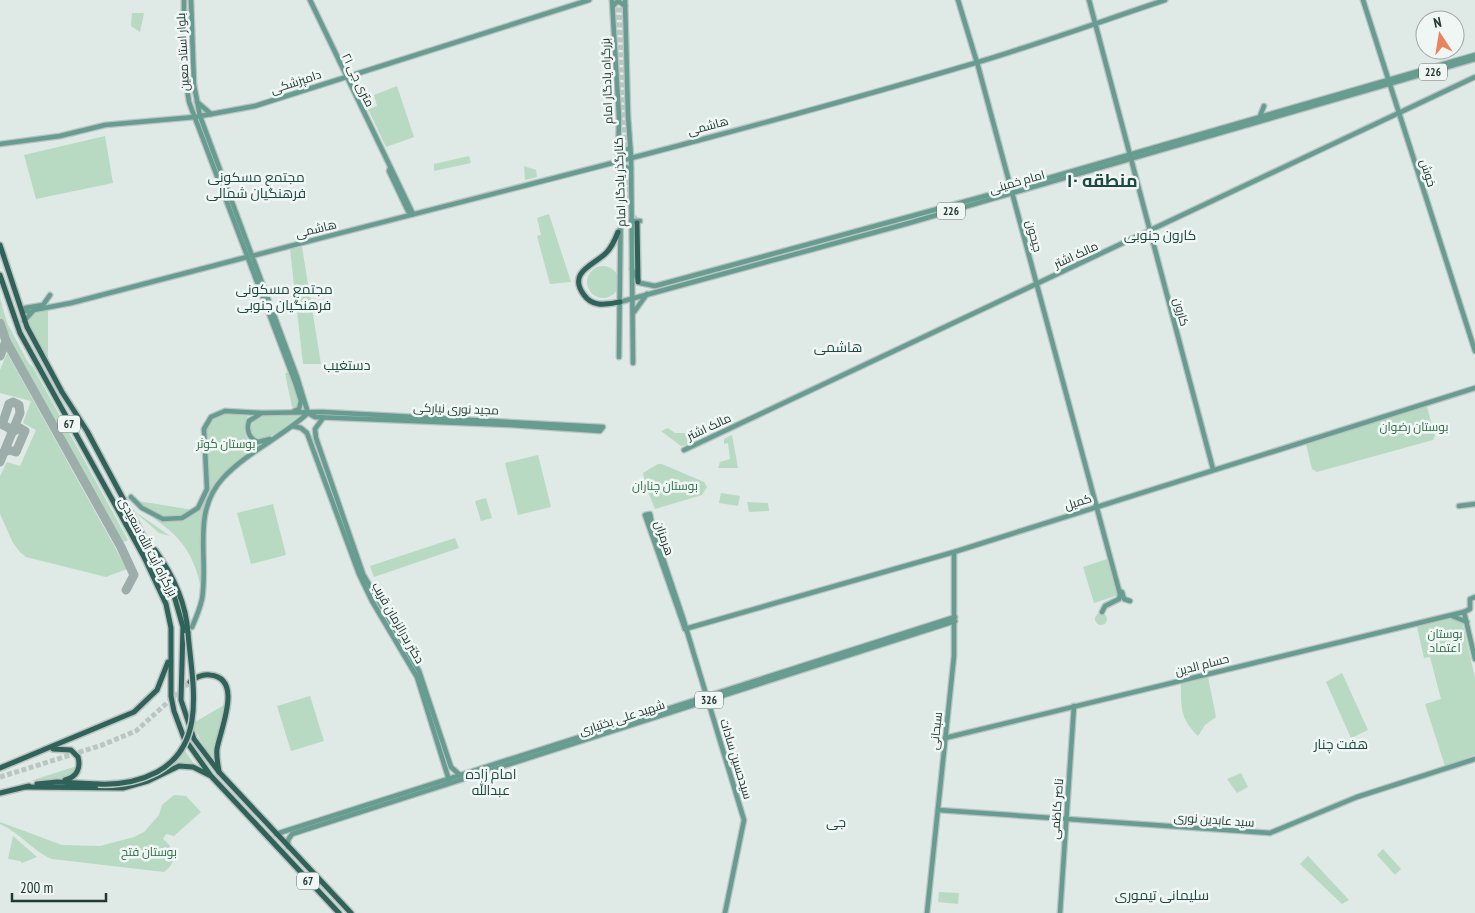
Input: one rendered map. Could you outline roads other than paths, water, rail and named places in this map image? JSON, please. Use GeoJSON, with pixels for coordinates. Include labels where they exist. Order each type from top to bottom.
{"type":"FeatureCollection","features":[{"type":"Feature","properties":{"kind":"highway"},"geometry":{"type":"LineString","coordinates":[[636,222],[638,282]]}},
{"type":"Feature","properties":{"kind":"highway"},"geometry":{"type":"LineString","coordinates":[[618,232],[605,253],[584,268],[580,281],[583,294],[594,304],[602,305],[620,302]]}},
{"type":"Feature","properties":{"kind":"highway"},"geometry":{"type":"LineString","coordinates":[[0,245],[24,321],[62,392],[87,431],[145,537],[164,562],[178,589],[186,612],[193,710],[190,734],[184,748],[177,758],[150,776],[124,784],[58,782],[26,786],[0,793]]}},
{"type":"Feature","properties":{"kind":"highway","name":"بزرگراه آیت الله سعیدی"},"geometry":{"type":"LineString","coordinates":[[0,275],[20,333],[161,591],[170,619],[170,688],[174,711],[190,750],[211,776],[339,913]]}},
{"type":"Feature","properties":{"kind":"highway","name":"بزرگراه آیت الله سعیدی"},"geometry":{"type":"LineString","coordinates":[[145,537],[168,582],[182,621],[181,693],[185,716],[194,739],[219,772],[351,913]]}},
{"type":"Feature","properties":{"kind":"highway"},"geometry":{"type":"LineString","coordinates":[[0,768],[118,719],[141,707],[157,690],[164,677],[171,645]]}},
{"type":"Feature","properties":{"kind":"highway"},"geometry":{"type":"LineString","coordinates":[[190,682],[198,676],[208,674],[218,677],[226,684],[228,703],[217,748],[219,772]]}},
{"type":"Feature","properties":{"kind":"highway"},"geometry":{"type":"LineString","coordinates":[[46,749],[66,748],[78,757],[79,766],[74,776],[58,782]]}},
{"type":"Feature","properties":{"kind":"highway"},"geometry":{"type":"LineString","coordinates":[[26,786],[122,788],[148,781],[179,766],[193,767],[211,776]]}},
{"type":"Feature","properties":{"kind":"main road","name":"بلوار استاد معین"},"geometry":{"type":"LineString","coordinates":[[184,0],[186,83],[190,104],[197,116],[209,147],[301,400],[299,409],[286,412]]}},
{"type":"Feature","properties":{"kind":"main road","name":"بلوار استاد معین"},"geometry":{"type":"LineString","coordinates":[[191,0],[197,116]]}},
{"type":"Feature","properties":{"kind":"main road","name":"۲۱ متری جی"},"geometry":{"type":"LineString","coordinates":[[310,0],[413,214]]}},
{"type":"Feature","properties":{"kind":"main road","name":"دامپزشکی"},"geometry":{"type":"LineString","coordinates":[[0,144],[60,136],[106,125],[197,116],[255,106],[589,0]]}},
{"type":"Feature","properties":{"kind":"main road","name":"بزرگراه یادگار امام"},"geometry":{"type":"LineString","coordinates":[[612,0],[618,161]]}},
{"type":"Feature","properties":{"kind":"main road","name":"جیحون"},"geometry":{"type":"LineString","coordinates":[[958,0],[977,62],[1120,594],[1119,599],[1105,606],[1102,612]]}},
{"type":"Feature","properties":{"kind":"main road","name":"کارون"},"geometry":{"type":"LineString","coordinates":[[1089,0],[1213,470]]}},
{"type":"Feature","properties":{"kind":"main road","name":"هاشمی"},"geometry":{"type":"LineString","coordinates":[[31,312],[631,158],[977,62],[1165,0]]}},
{"type":"Feature","properties":{"kind":"main road","name":"خوش"},"geometry":{"type":"LineString","coordinates":[[1363,0],[1475,351]]}},
{"type":"Feature","properties":{"kind":"main road"},"geometry":{"type":"LineString","coordinates":[[613,6],[618,1],[625,3]]}},
{"type":"Feature","properties":{"kind":"main road","name":"کنارگذر یادگار امام"},"geometry":{"type":"LineString","coordinates":[[625,3],[630,148],[636,222],[632,269],[633,363]]}},
{"type":"Feature","properties":{"kind":"main road","name":"امام خمینی"},"geometry":{"type":"LineString","coordinates":[[620,302],[1012,191],[1389,82],[1475,55]]}},
{"type":"Feature","properties":{"kind":"main road","name":"امام خمینی"},"geometry":{"type":"LineString","coordinates":[[1443,66],[1475,59]]}},
{"type":"Feature","properties":{"kind":"main road","name":"مالک اشتر"},"geometry":{"type":"LineString","coordinates":[[684,450],[1475,77]]}},
{"type":"Feature","properties":{"kind":"main road","name":"امام خمینی"},"geometry":{"type":"LineString","coordinates":[[1129,157],[1259,117],[1389,82]]}},
{"type":"Feature","properties":{"kind":"main road"},"geometry":{"type":"LineString","coordinates":[[186,83],[190,91],[194,86]]}},
{"type":"Feature","properties":{"kind":"main road"},"geometry":{"type":"LineString","coordinates":[[196,101],[211,114]]}},
{"type":"Feature","properties":{"kind":"main road"},"geometry":{"type":"LineString","coordinates":[[180,118],[189,111],[190,104]]}},
{"type":"Feature","properties":{"kind":"main road"},"geometry":{"type":"LineString","coordinates":[[1259,117],[1264,106]]}},
{"type":"Feature","properties":{"kind":"main road"},"geometry":{"type":"LineString","coordinates":[[618,148],[623,151],[630,148]]}},
{"type":"Feature","properties":{"kind":"main road","name":"کنارگذر یادگار امام"},"geometry":{"type":"LineString","coordinates":[[618,161],[621,189],[619,357]]}},
{"type":"Feature","properties":{"kind":"main road"},"geometry":{"type":"LineString","coordinates":[[605,165],[619,170],[623,166],[632,169]]}},
{"type":"Feature","properties":{"kind":"main road","name":"امام خمینی"},"geometry":{"type":"LineString","coordinates":[[638,282],[645,286],[655,286],[998,195]]}},
{"type":"Feature","properties":{"kind":"main road","name":"بلوار استاد معین"},"geometry":{"type":"LineString","coordinates":[[249,257],[305,400],[308,413]]}},
{"type":"Feature","properties":{"kind":"main road"},"geometry":{"type":"LineString","coordinates":[[737,263],[738,269]]}},
{"type":"Feature","properties":{"kind":"main road"},"geometry":{"type":"LineString","coordinates":[[632,269],[638,282]]}},
{"type":"Feature","properties":{"kind":"main road"},"geometry":{"type":"LineString","coordinates":[[633,316],[637,306],[648,294]]}},
{"type":"Feature","properties":{"kind":"main road"},"geometry":{"type":"LineString","coordinates":[[24,321],[31,312],[26,311],[25,308],[43,305],[50,295],[51,307]]}},
{"type":"Feature","properties":{"kind":"main road","name":"کمیل"},"geometry":{"type":"LineString","coordinates":[[685,629],[954,552],[1475,388]]}},
{"type":"Feature","properties":{"kind":"main road","name":"مجید نوری نیارکی"},"geometry":{"type":"LineString","coordinates":[[131,498],[142,508],[163,519],[182,518],[202,503],[207,489],[203,434],[208,420],[215,414],[225,411],[261,413],[322,412],[602,429]]}},
{"type":"Feature","properties":{"kind":"main road"},"geometry":{"type":"LineString","coordinates":[[261,413],[249,421],[248,428],[252,439],[262,442],[280,435]]}},
{"type":"Feature","properties":{"kind":"main road"},"geometry":{"type":"LineString","coordinates":[[192,627],[202,599],[202,531],[208,503],[213,491],[230,471],[308,413]]}},
{"type":"Feature","properties":{"kind":"main road","name":"مجید نوری نیارکی"},"geometry":{"type":"LineString","coordinates":[[308,413],[315,417],[478,422]]}},
{"type":"Feature","properties":{"kind":"main road","name":"دکتر بدرالزمان قریب"},"geometry":{"type":"LineString","coordinates":[[323,417],[314,429],[316,438],[363,574],[419,670],[448,768],[450,781]]}},
{"type":"Feature","properties":{"kind":"main road"},"geometry":{"type":"LineString","coordinates":[[293,426],[301,428],[310,440],[316,438]]}},
{"type":"Feature","properties":{"kind":"main road","name":"دکتر بدرالزمان قریب"},"geometry":{"type":"LineString","coordinates":[[310,440],[359,574],[372,601],[417,677],[448,768]]}},
{"type":"Feature","properties":{"kind":"main road"},"geometry":{"type":"LineString","coordinates":[[1459,506],[1475,504]]}},
{"type":"Feature","properties":{"kind":"main road","name":"جیحون"},"geometry":{"type":"LineString","coordinates":[[1096,507],[1123,597],[1130,602]]}},
{"type":"Feature","properties":{"kind":"main road","name":"هرمزان"},"geometry":{"type":"LineString","coordinates":[[648,515],[707,698]]}},
{"type":"Feature","properties":{"kind":"main road","name":"سبحانی"},"geometry":{"type":"LineString","coordinates":[[927,913],[954,656],[954,552]]}},
{"type":"Feature","properties":{"kind":"main road"},"geometry":{"type":"LineString","coordinates":[[1475,597],[1470,599],[1470,609],[1464,612],[1475,659]]}},
{"type":"Feature","properties":{"kind":"main road","name":"حسام الدین"},"geometry":{"type":"LineString","coordinates":[[945,738],[1464,612]]}},
{"type":"Feature","properties":{"kind":"main road"},"geometry":{"type":"LineString","coordinates":[[1452,615],[1466,622]]}},
{"type":"Feature","properties":{"kind":"main road","name":"شهید علی بختیاری"},"geometry":{"type":"LineString","coordinates":[[288,847],[288,838],[296,833],[388,801],[955,619]]}},
{"type":"Feature","properties":{"kind":"main road","name":"سیدحسین سادات"},"geometry":{"type":"LineString","coordinates":[[707,698],[744,823],[725,913]]}},
{"type":"Feature","properties":{"kind":"main road","name":"ناصر کاظمی"},"geometry":{"type":"LineString","coordinates":[[1060,913],[1074,706]]}},
{"type":"Feature","properties":{"kind":"main road","name":"شهید علی بختیاری"},"geometry":{"type":"LineString","coordinates":[[276,834],[388,801],[441,781],[450,781],[460,775],[544,748],[621,726]]}},
{"type":"Feature","properties":{"kind":"main road","name":"سید عابدین نوری"},"geometry":{"type":"LineString","coordinates":[[938,810],[1270,833],[1357,797],[1475,759]]}},
{"type":"Feature","properties":{"kind":"main road"},"geometry":{"type":"LineString","coordinates":[[441,781],[448,768],[460,775]]}},
{"type":"Feature","properties":{"kind":"tunnel"},"geometry":{"type":"LineString","coordinates":[[616,0],[624,169],[624,208],[622,219]]}},
{"type":"Feature","properties":{"kind":"tunnel"},"geometry":{"type":"LineString","coordinates":[[621,0],[629,205],[637,223]]}},
{"type":"Feature","properties":{"kind":"tunnel"},"geometry":{"type":"LineString","coordinates":[[0,777],[102,745],[136,731],[190,682]]}},
{"type":"Feature","properties":{"kind":"district","name":"منطقه ۱۰"},"geometry":{"type":"Point","coordinates":[1102,181]}},
{"type":"Feature","properties":{"kind":"district","name":"مجتمع مسکونی فرهنگیان شمالی"},"geometry":{"type":"Point","coordinates":[256,186]}},
{"type":"Feature","properties":{"kind":"district","name":"کارون جنوبی"},"geometry":{"type":"Point","coordinates":[1160,235]}},
{"type":"Feature","properties":{"kind":"district","name":"مجتمع مسکونی فرهنگیان جنوبی"},"geometry":{"type":"Point","coordinates":[284,298]}},
{"type":"Feature","properties":{"kind":"district","name":"هاشمی"},"geometry":{"type":"Point","coordinates":[838,347]}},
{"type":"Feature","properties":{"kind":"district","name":"دستغیب"},"geometry":{"type":"Point","coordinates":[347,365]}},
{"type":"Feature","properties":{"kind":"district","name":"هفت چنار"},"geometry":{"type":"Point","coordinates":[1341,744]}},
{"type":"Feature","properties":{"kind":"district","name":"امام زاده عبدالله"},"geometry":{"type":"Point","coordinates":[491,782]}},
{"type":"Feature","properties":{"kind":"district","name":"جی"},"geometry":{"type":"Point","coordinates":[836,822]}},
{"type":"Feature","properties":{"kind":"district","name":"سلیمانی تیموری"},"geometry":{"type":"Point","coordinates":[1162,895]}},
{"type":"Feature","properties":{"kind":"park label","name":"بوستان رضوان"},"geometry":{"type":"Point","coordinates":[1414,427]}},
{"type":"Feature","properties":{"kind":"park label","name":"بوستان کوثر"},"geometry":{"type":"Point","coordinates":[226,444]}},
{"type":"Feature","properties":{"kind":"park label","name":"بوستان چناران"},"geometry":{"type":"Point","coordinates":[665,486]}},
{"type":"Feature","properties":{"kind":"park label","name":"بوستان اعتماد"},"geometry":{"type":"Point","coordinates":[1445,641]}},
{"type":"Feature","properties":{"kind":"park label","name":"بوستان فتح"},"geometry":{"type":"Point","coordinates":[149,852]}}]}
